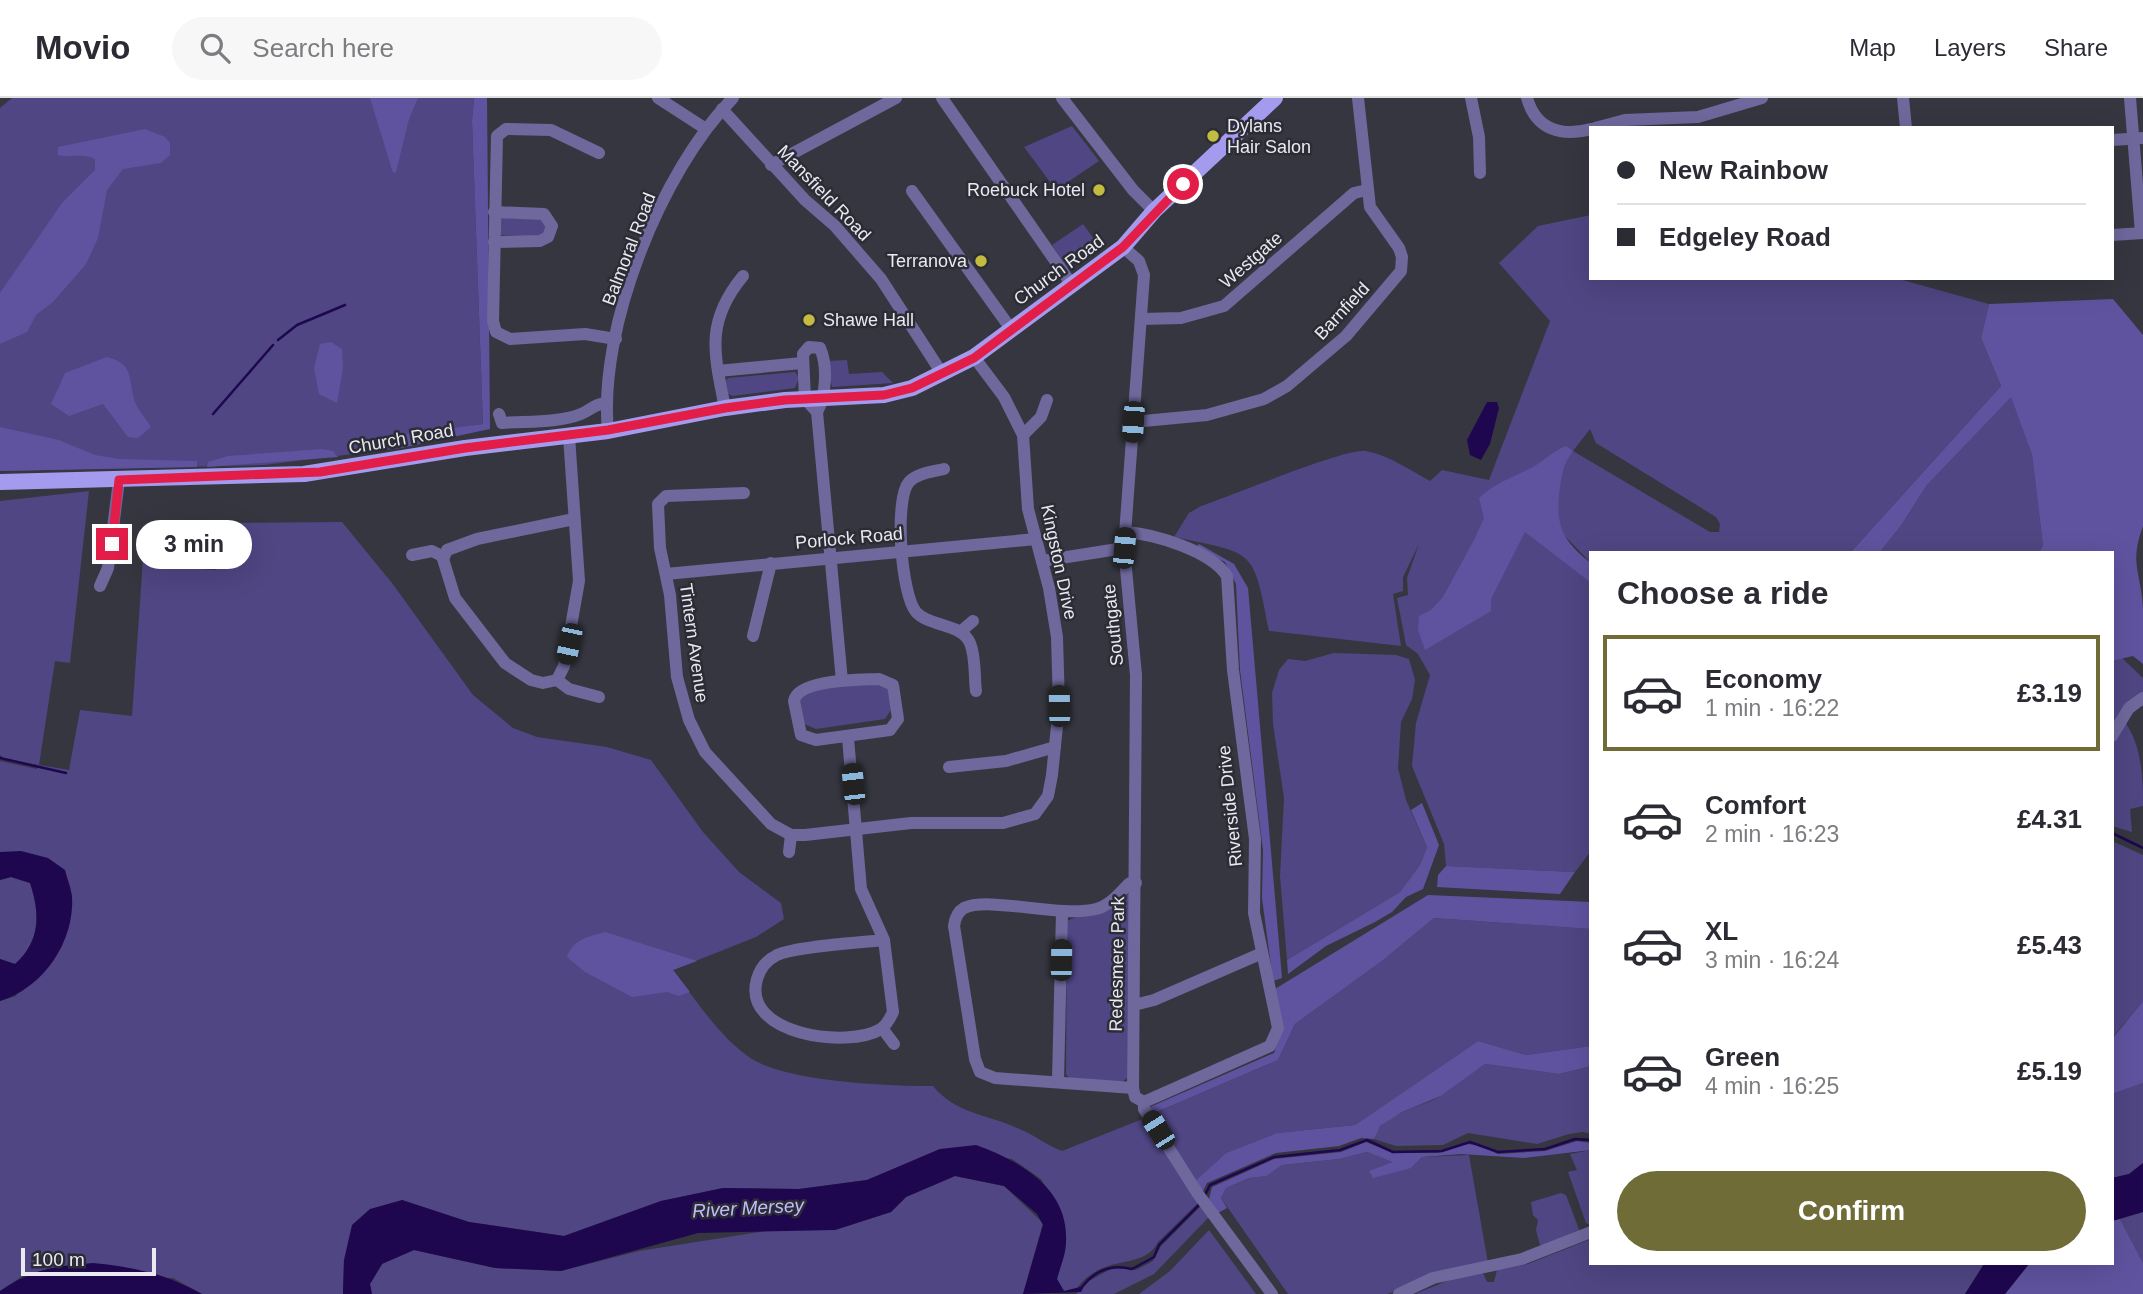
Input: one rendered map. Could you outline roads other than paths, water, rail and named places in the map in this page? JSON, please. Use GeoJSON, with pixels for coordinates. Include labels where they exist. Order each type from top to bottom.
{"type":"FeatureCollection","features":[{"type":"Feature","properties":{"kind":"main road","name":"Church Road"},"geometry":{"type":"LineString","coordinates":[[0,482],[304,474],[465,448],[608,430],[725,408],[805,400],[821,406],[884,395],[943,375],[974,358],[1123,247],[1154,211],[1275,98]]}},
{"type":"Feature","properties":{"kind":"street"},"geometry":{"type":"LineString","coordinates":[[658,98],[706,129]]}},
{"type":"Feature","properties":{"kind":"street","name":"Balmoral Road"},"geometry":{"type":"LineString","coordinates":[[608,430],[606,403],[616,340],[631,281],[650,232],[706,129],[733,98]]}},
{"type":"Feature","properties":{"kind":"street"},"geometry":{"type":"LineString","coordinates":[[771,165],[896,98]]}},
{"type":"Feature","properties":{"kind":"street"},"geometry":{"type":"LineString","coordinates":[[942,98],[1072,285]]}},
{"type":"Feature","properties":{"kind":"street"},"geometry":{"type":"LineString","coordinates":[[1062,98],[1133,190],[1154,211]]}},
{"type":"Feature","properties":{"kind":"street","name":"Barnfield"},"geometry":{"type":"LineString","coordinates":[[1133,422],[1207,415],[1264,399],[1287,386],[1364,318],[1403,264],[1399,248],[1370,207],[1358,98]]}},
{"type":"Feature","properties":{"kind":"street"},"geometry":{"type":"LineString","coordinates":[[1471,98],[1479,137],[1479,175]]}},
{"type":"Feature","properties":{"kind":"street"},"geometry":{"type":"LineString","coordinates":[[1527,98],[1535,116],[1553,131],[1562,133],[1589,129]]}},
{"type":"Feature","properties":{"kind":"street"},"geometry":{"type":"LineString","coordinates":[[1601,126],[1625,120],[1698,117],[1738,102],[1762,98]]}},
{"type":"Feature","properties":{"kind":"street"},"geometry":{"type":"LineString","coordinates":[[1903,98],[1906,126]]}},
{"type":"Feature","properties":{"kind":"street"},"geometry":{"type":"LineString","coordinates":[[2114,235],[2142,233],[2138,138],[2130,98]]}},
{"type":"Feature","properties":{"kind":"street","name":"Mansfield Road"},"geometry":{"type":"LineString","coordinates":[[722,109],[771,165],[835,226],[881,279],[943,375]]}},
{"type":"Feature","properties":{"kind":"street"},"geometry":{"type":"LineString","coordinates":[[599,153],[554,130],[502,131],[495,140],[493,321],[500,335],[514,339],[585,334],[616,340]]}},
{"type":"Feature","properties":{"kind":"street"},"geometry":{"type":"LineString","coordinates":[[2114,140],[2138,138]]}},
{"type":"Feature","properties":{"kind":"street","name":"Westgate"},"geometry":{"type":"LineString","coordinates":[[1141,319],[1181,318],[1224,306],[1354,193],[1367,190]]}},
{"type":"Feature","properties":{"kind":"street"},"geometry":{"type":"LineString","coordinates":[[912,191],[1011,328]]}},
{"type":"Feature","properties":{"kind":"street"},"geometry":{"type":"LineString","coordinates":[[494,212],[539,213],[548,217],[552,226],[544,240],[494,242]]}},
{"type":"Feature","properties":{"kind":"street","name":"Southgate"},"geometry":{"type":"LineString","coordinates":[[1123,247],[1143,269],[1124,548],[1136,675],[1136,883]]}},
{"type":"Feature","properties":{"kind":"street"},"geometry":{"type":"LineString","coordinates":[[725,408],[714,328],[723,305],[743,276]]}},
{"type":"Feature","properties":{"kind":"street"},"geometry":{"type":"LineString","coordinates":[[805,400],[802,363],[805,350],[820,348],[821,406],[842,681]]}},
{"type":"Feature","properties":{"kind":"street","name":"Kingston Drive"},"geometry":{"type":"LineString","coordinates":[[857,830],[911,823],[1003,823],[1035,814],[1048,796],[1059,706],[1056,637],[1042,561],[1028,509],[1023,435],[1004,397],[974,358]]}},
{"type":"Feature","properties":{"kind":"street"},"geometry":{"type":"LineString","coordinates":[[718,371],[802,363]]}},
{"type":"Feature","properties":{"kind":"street"},"geometry":{"type":"LineString","coordinates":[[1023,435],[1041,417],[1047,400]]}},
{"type":"Feature","properties":{"kind":"street"},"geometry":{"type":"LineString","coordinates":[[499,414],[502,423],[522,422],[580,414],[597,404],[606,403]]}},
{"type":"Feature","properties":{"kind":"street"},"geometry":{"type":"LineString","coordinates":[[557,680],[564,666],[578,600],[579,562],[569,436]]}},
{"type":"Feature","properties":{"kind":"street"},"geometry":{"type":"LineString","coordinates":[[944,469],[922,474],[909,482],[902,495],[907,595],[915,611],[924,619],[960,632],[970,643],[976,691]]}},
{"type":"Feature","properties":{"kind":"street"},"geometry":{"type":"LineString","coordinates":[[100,586],[108,568],[119,480]]}},
{"type":"Feature","properties":{"kind":"street","name":"Tintern Avenue"},"geometry":{"type":"LineString","coordinates":[[744,493],[666,496],[659,502],[660,548],[666,574],[677,677],[696,738],[753,806],[771,824],[792,835]]}},
{"type":"Feature","properties":{"kind":"street"},"geometry":{"type":"LineString","coordinates":[[443,557],[447,550],[477,539],[574,519]]}},
{"type":"Feature","properties":{"kind":"street","name":"Riverside Drive"},"geometry":{"type":"LineString","coordinates":[[1125,532],[1159,538],[1207,557],[1220,565],[1227,576],[1234,682],[1255,839],[1254,905],[1260,954],[1278,1028],[1270,1046],[1144,1102]]}},
{"type":"Feature","properties":{"kind":"street","name":"Porlock Road"},"geometry":{"type":"LineString","coordinates":[[666,574],[831,556],[1036,539]]}},
{"type":"Feature","properties":{"kind":"street"},"geometry":{"type":"LineString","coordinates":[[1042,561],[1124,548]]}},
{"type":"Feature","properties":{"kind":"street"},"geometry":{"type":"LineString","coordinates":[[412,555],[432,551],[443,557],[455,598],[505,663],[531,680],[542,683],[557,680],[569,689],[599,698]]}},
{"type":"Feature","properties":{"kind":"street"},"geometry":{"type":"LineString","coordinates":[[753,636],[771,563]]}},
{"type":"Feature","properties":{"kind":"street"},"geometry":{"type":"LineString","coordinates":[[960,632],[973,621]]}},
{"type":"Feature","properties":{"kind":"street"},"geometry":{"type":"LineString","coordinates":[[886,680],[893,685],[898,719],[890,730],[848,737],[816,740],[802,735],[795,695],[807,688],[842,681],[886,680]]}},
{"type":"Feature","properties":{"kind":"street"},"geometry":{"type":"LineString","coordinates":[[2114,733],[2129,708],[2143,698]]}},
{"type":"Feature","properties":{"kind":"street"},"geometry":{"type":"LineString","coordinates":[[848,737],[861,889],[884,940],[894,999],[893,1012],[881,1028],[852,1036],[793,1030],[774,1023],[762,1013],[755,989],[762,968],[778,954],[884,940]]}},
{"type":"Feature","properties":{"kind":"street"},"geometry":{"type":"LineString","coordinates":[[949,767],[1006,761],[1055,747]]}},
{"type":"Feature","properties":{"kind":"street"},"geometry":{"type":"LineString","coordinates":[[789,852],[792,835],[857,830]]}},
{"type":"Feature","properties":{"kind":"street","name":"Redesmere Park"},"geometry":{"type":"LineString","coordinates":[[1130,883],[1136,883],[1133,1087],[1058,1080],[995,1078],[986,1076],[976,1066],[954,926],[957,913],[970,906],[1062,912],[1099,908],[1130,883]]}},
{"type":"Feature","properties":{"kind":"street"},"geometry":{"type":"LineString","coordinates":[[1058,1080],[1062,912]]}},
{"type":"Feature","properties":{"kind":"street"},"geometry":{"type":"LineString","coordinates":[[1134,1005],[1154,1000],[1260,954]]}},
{"type":"Feature","properties":{"kind":"street"},"geometry":{"type":"LineString","coordinates":[[881,1028],[894,1044]]}},
{"type":"Feature","properties":{"kind":"street"},"geometry":{"type":"LineString","coordinates":[[1133,1087],[1135,1097],[1144,1102],[1144,1109],[1202,1199],[1272,1294]]}},
{"type":"Feature","properties":{"kind":"street"},"geometry":{"type":"LineString","coordinates":[[1399,1294],[1433,1278],[1522,1259],[1589,1232]]}},
{"type":"Feature","properties":{"kind":"water"},"geometry":{"type":"Polygon","coordinates":[[[1487,402],[1497,402],[1499,408],[1490,444],[1481,460],[1470,455],[1467,440],[1487,402]]]}},
{"type":"Feature","properties":{"kind":"water"},"geometry":{"type":"Polygon","coordinates":[[[21,851],[48,858],[65,870],[72,896],[72,913],[62,946],[53,961],[30,986],[0,1001],[0,959],[15,964],[30,946],[36,926],[36,905],[30,883],[11,877],[0,880],[0,852],[21,851]]]}},
{"type":"Feature","properties":{"kind":"water","name":"River Mersey"},"geometry":{"type":"Polygon","coordinates":[[[976,1145],[1025,1168],[1050,1192],[1065,1223],[1066,1247],[1057,1279],[1064,1291],[1084,1286],[1081,1292],[1023,1294],[1043,1225],[1037,1214],[1004,1186],[955,1176],[906,1197],[891,1212],[835,1230],[698,1233],[561,1271],[495,1268],[414,1250],[382,1264],[370,1284],[372,1294],[343,1294],[344,1260],[352,1225],[370,1209],[402,1200],[469,1222],[564,1236],[661,1201],[723,1188],[799,1189],[867,1180],[940,1149],[976,1145]]]}},
{"type":"Feature","properties":{"kind":"water"},"geometry":{"type":"Polygon","coordinates":[[[2143,1163],[2143,1212],[2114,1220],[2114,1178],[2129,1174],[2143,1163]]]}},
{"type":"Feature","properties":{"kind":"water"},"geometry":{"type":"Polygon","coordinates":[[[93,1263],[149,1273],[176,1281],[202,1294],[0,1294],[0,1291],[33,1273],[55,1267],[93,1263]]]}},
{"type":"Feature","properties":{"kind":"water"},"geometry":{"type":"Polygon","coordinates":[[[1983,1265],[2028,1265],[2005,1294],[1965,1294],[1983,1265]]]}},
{"type":"Feature","properties":{"kind":"waterway"},"geometry":{"type":"LineString","coordinates":[[278,340],[297,325],[345,305]]}},
{"type":"Feature","properties":{"kind":"waterway"},"geometry":{"type":"LineString","coordinates":[[213,414],[273,345]]}},
{"type":"Feature","properties":{"kind":"waterway"},"geometry":{"type":"LineString","coordinates":[[0,758],[66,773]]}},
{"type":"Feature","properties":{"kind":"waterway"},"geometry":{"type":"LineString","coordinates":[[2114,834],[2143,848]]}},
{"type":"Feature","properties":{"kind":"waterway"},"geometry":{"type":"LineString","coordinates":[[1205,1195],[1210,1185],[1274,1157],[1340,1150],[1367,1140],[1393,1152],[1442,1151],[1470,1142],[1498,1152],[1545,1149],[1575,1139],[1589,1140]]}},
{"type":"Feature","properties":{"kind":"waterway"},"geometry":{"type":"LineString","coordinates":[[1082,1287],[1092,1276],[1104,1270],[1117,1267],[1132,1269],[1154,1257],[1159,1245],[1200,1204]]}},
{"type":"Feature","properties":{"kind":"place","name":"Dylans Hair Salon"},"geometry":{"type":"Point","coordinates":[1213,136]}},
{"type":"Feature","properties":{"kind":"place","name":"Roebuck Hotel"},"geometry":{"type":"Point","coordinates":[1099,190]}},
{"type":"Feature","properties":{"kind":"place","name":"Terranova"},"geometry":{"type":"Point","coordinates":[981,261]}},
{"type":"Feature","properties":{"kind":"place","name":"Shawe Hall"},"geometry":{"type":"Point","coordinates":[809,320]}}]}
